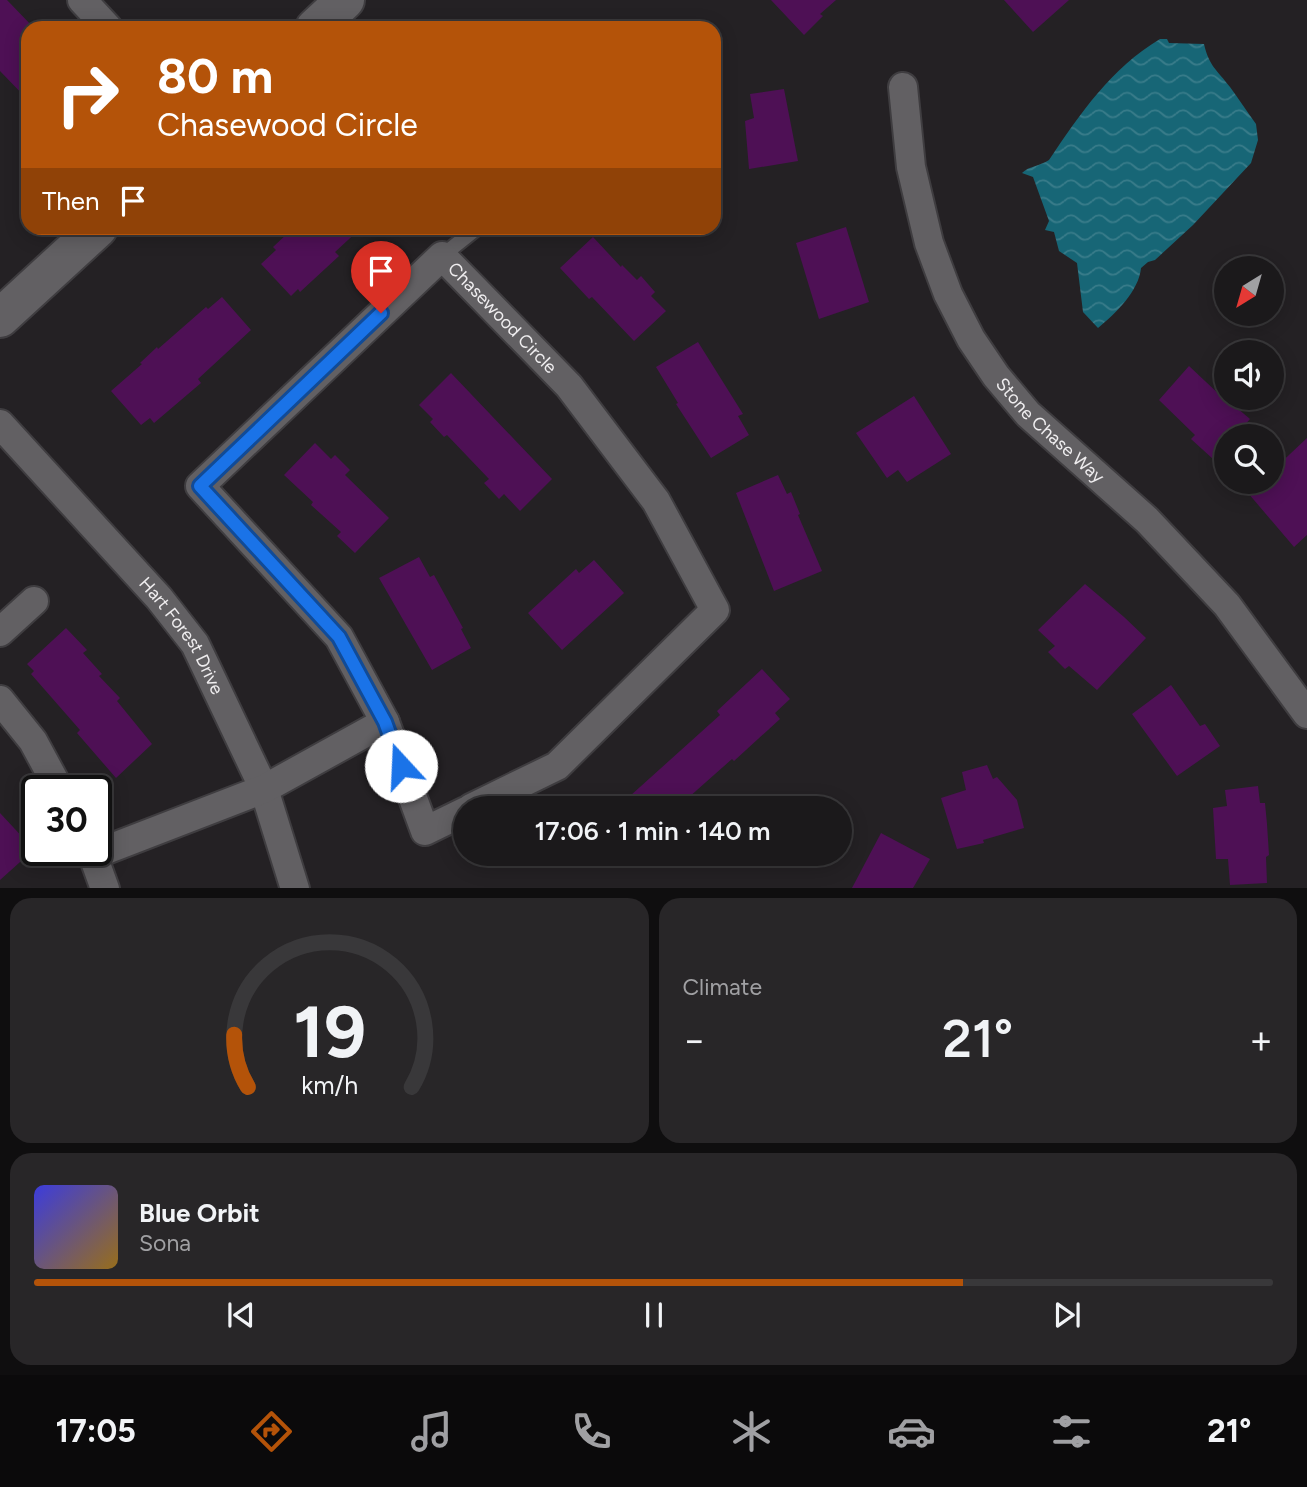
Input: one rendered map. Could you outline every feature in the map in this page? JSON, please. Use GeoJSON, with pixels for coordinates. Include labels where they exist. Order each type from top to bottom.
{"type":"FeatureCollection","features":[{"type":"Feature","properties":{"kind":"street"},"geometry":{"type":"LineString","coordinates":[[82,0],[102,21]]}},
{"type":"Feature","properties":{"kind":"street"},"geometry":{"type":"LineString","coordinates":[[322,21],[345,0]]}},
{"type":"Feature","properties":{"kind":"street","name":"Stone Chase Way"},"geometry":{"type":"LineString","coordinates":[[903,87],[911,167],[929,243],[948,294],[971,338],[996,376],[1028,414],[1147,520],[1227,606],[1307,713]]}},
{"type":"Feature","properties":{"kind":"street"},"geometry":{"type":"LineString","coordinates":[[0,318],[90,235]]}},
{"type":"Feature","properties":{"kind":"street","name":"Chasewood Circle"},"geometry":{"type":"LineString","coordinates":[[453,817],[425,831],[385,722],[339,637],[200,486],[442,256],[569,386],[656,501],[715,610],[557,766],[496,796]]}},
{"type":"Feature","properties":{"kind":"street","name":"Hart Forest Drive"},"geometry":{"type":"LineString","coordinates":[[0,424],[159,598],[195,644],[264,789],[295,888]]}},
{"type":"Feature","properties":{"kind":"street"},"geometry":{"type":"LineString","coordinates":[[0,632],[34,601]]}},
{"type":"Feature","properties":{"kind":"street"},"geometry":{"type":"LineString","coordinates":[[0,701],[33,741],[51,775]]}},
{"type":"Feature","properties":{"kind":"street"},"geometry":{"type":"LineString","coordinates":[[112,846],[264,789],[385,722]]}},
{"type":"Feature","properties":{"kind":"street"},"geometry":{"type":"LineString","coordinates":[[97,866],[105,888]]}},
{"type":"Feature","properties":{"kind":"lane"},"geometry":{"type":"LineString","coordinates":[[442,256],[468,235]]}},
{"type":"Feature","properties":{"kind":"water"},"geometry":{"type":"Polygon","coordinates":[[[1160,39],[1167,39],[1169,43],[1204,44],[1211,63],[1256,124],[1258,140],[1251,163],[1193,225],[1155,260],[1141,268],[1131,293],[1119,309],[1098,328],[1083,312],[1077,263],[1059,251],[1054,232],[1045,230],[1049,221],[1033,177],[1022,173],[1049,160],[1098,93],[1126,64],[1160,39]]]}},
{"type":"Feature","properties":{"kind":"building"},"geometry":{"type":"Polygon","coordinates":[[[0,0],[7,0],[27,21],[21,21],[21,93],[0,71],[0,0]]]}},
{"type":"Feature","properties":{"kind":"building"},"geometry":{"type":"Polygon","coordinates":[[[771,0],[836,0],[820,14],[823,16],[804,35],[771,0]]]}},
{"type":"Feature","properties":{"kind":"building"},"geometry":{"type":"Polygon","coordinates":[[[1004,0],[1069,0],[1033,32],[1004,0]]]}},
{"type":"Feature","properties":{"kind":"building"},"geometry":{"type":"Polygon","coordinates":[[[784,89],[798,161],[749,169],[745,121],[754,118],[750,94],[784,89]]]}},
{"type":"Feature","properties":{"kind":"building"},"geometry":{"type":"Polygon","coordinates":[[[846,227],[869,302],[819,319],[796,243],[846,227]]]}},
{"type":"Feature","properties":{"kind":"building"},"geometry":{"type":"Polygon","coordinates":[[[286,235],[353,235],[335,252],[339,256],[300,292],[298,289],[291,296],[261,264],[276,250],[273,247],[286,235]]]}},
{"type":"Feature","properties":{"kind":"building"},"geometry":{"type":"Polygon","coordinates":[[[593,237],[637,280],[641,276],[655,292],[651,296],[666,311],[634,341],[560,268],[593,237]]]}},
{"type":"Feature","properties":{"kind":"building"},"geometry":{"type":"Polygon","coordinates":[[[222,297],[251,330],[198,379],[201,383],[154,423],[150,418],[141,425],[111,391],[157,347],[158,349],[206,307],[208,309],[222,297]]]}},
{"type":"Feature","properties":{"kind":"building"},"geometry":{"type":"Polygon","coordinates":[[[698,342],[743,414],[738,416],[749,435],[711,458],[656,367],[698,342]]]}},
{"type":"Feature","properties":{"kind":"building"},"geometry":{"type":"Polygon","coordinates":[[[1189,366],[1214,389],[1214,410],[1239,410],[1250,419],[1246,424],[1214,424],[1213,459],[1191,439],[1195,435],[1159,400],[1189,366]]]}},
{"type":"Feature","properties":{"kind":"building"},"geometry":{"type":"Polygon","coordinates":[[[451,373],[552,479],[520,511],[504,494],[499,499],[484,483],[489,479],[447,435],[444,437],[430,422],[433,419],[419,405],[451,373]]]}},
{"type":"Feature","properties":{"kind":"building"},"geometry":{"type":"Polygon","coordinates":[[[914,396],[951,454],[907,482],[898,470],[887,478],[856,433],[914,396]]]}},
{"type":"Feature","properties":{"kind":"building"},"geometry":{"type":"Polygon","coordinates":[[[1307,438],[1307,535],[1294,547],[1249,494],[1284,494],[1284,460],[1307,438]]]}},
{"type":"Feature","properties":{"kind":"building"},"geometry":{"type":"Polygon","coordinates":[[[315,443],[331,459],[335,455],[350,470],[345,475],[389,518],[355,553],[337,536],[341,532],[311,505],[313,502],[284,475],[315,443]]]}},
{"type":"Feature","properties":{"kind":"building"},"geometry":{"type":"Polygon","coordinates":[[[778,475],[787,494],[791,492],[822,571],[774,591],[736,493],[778,475]]]}},
{"type":"Feature","properties":{"kind":"building"},"geometry":{"type":"Polygon","coordinates":[[[419,557],[430,577],[434,575],[471,648],[432,670],[379,578],[419,557]]]}},
{"type":"Feature","properties":{"kind":"building"},"geometry":{"type":"Polygon","coordinates":[[[594,560],[624,593],[562,650],[528,613],[576,569],[579,573],[594,560]]]}},
{"type":"Feature","properties":{"kind":"building"},"geometry":{"type":"Polygon","coordinates":[[[1085,584],[1146,638],[1097,690],[1069,666],[1065,669],[1048,652],[1055,646],[1038,630],[1085,584]]]}},
{"type":"Feature","properties":{"kind":"building"},"geometry":{"type":"Polygon","coordinates":[[[66,628],[87,650],[83,653],[102,674],[99,676],[120,698],[117,701],[152,744],[116,778],[77,733],[80,730],[31,674],[34,671],[27,664],[66,628]]]}},
{"type":"Feature","properties":{"kind":"building"},"geometry":{"type":"Polygon","coordinates":[[[762,669],[790,699],[775,713],[780,719],[690,796],[630,796],[720,715],[717,711],[762,669]]]}},
{"type":"Feature","properties":{"kind":"building"},"geometry":{"type":"Polygon","coordinates":[[[1171,685],[1200,726],[1205,724],[1220,746],[1177,776],[1132,714],[1171,685]]]}},
{"type":"Feature","properties":{"kind":"building"},"geometry":{"type":"Polygon","coordinates":[[[987,765],[993,779],[997,777],[1017,800],[1024,828],[983,840],[984,843],[957,849],[941,798],[966,790],[962,772],[987,765]]]}},
{"type":"Feature","properties":{"kind":"building"},"geometry":{"type":"Polygon","coordinates":[[[1258,786],[1260,803],[1265,803],[1267,824],[1267,883],[1230,885],[1228,859],[1216,859],[1213,808],[1227,806],[1225,790],[1258,786]]]}},
{"type":"Feature","properties":{"kind":"building"},"geometry":{"type":"Polygon","coordinates":[[[0,813],[21,836],[21,861],[0,880],[0,813]]]}},
{"type":"Feature","properties":{"kind":"building"},"geometry":{"type":"Polygon","coordinates":[[[881,833],[930,859],[913,888],[852,888],[881,833]]]}},
{"type":"Feature","properties":{"kind":"route"},"geometry":{"type":"LineString","coordinates":[[381,313],[200,486],[339,637],[385,722],[401,766]]}}]}
